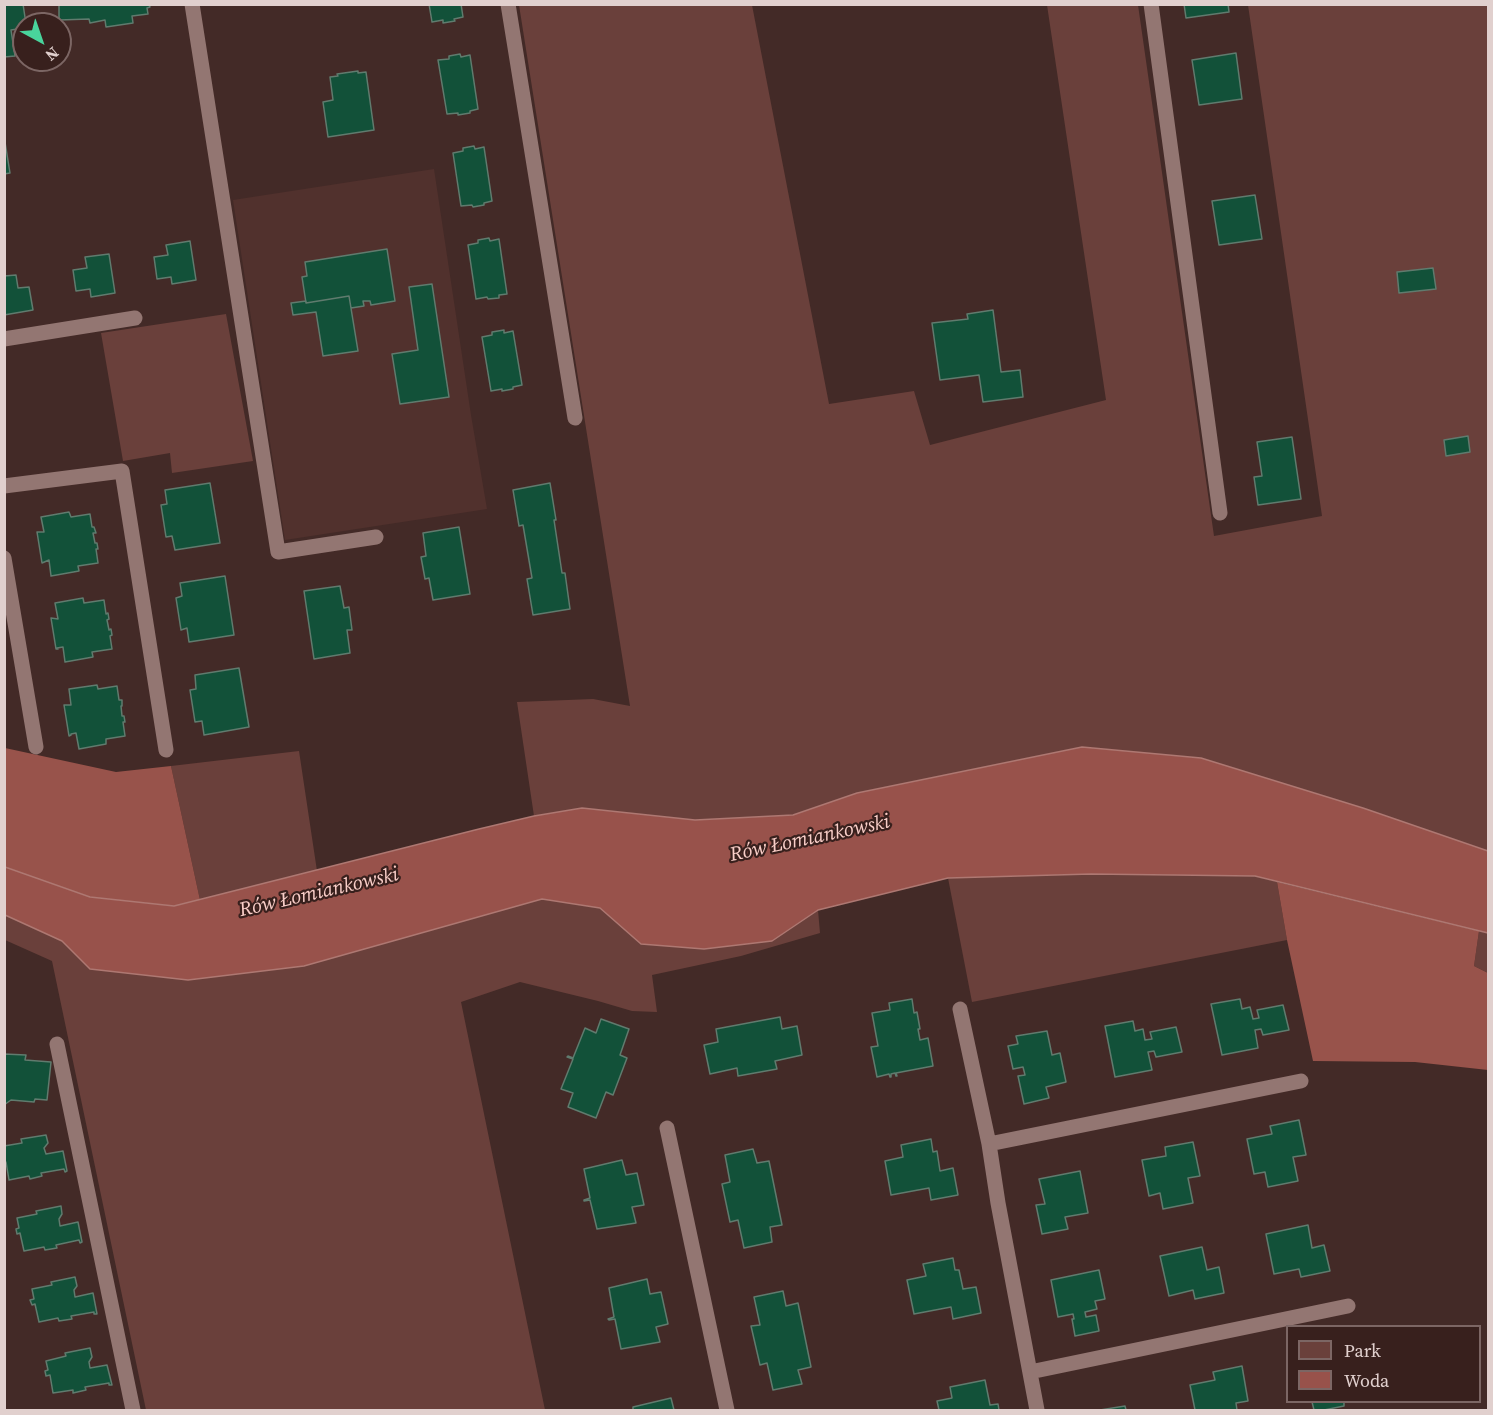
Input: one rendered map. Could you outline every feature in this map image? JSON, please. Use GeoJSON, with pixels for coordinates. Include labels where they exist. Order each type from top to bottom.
{"type":"FeatureCollection","features":[{"type":"Feature","properties":{"kind":"lane"},"geometry":{"type":"LineString","coordinates":[[192,4],[278,552],[376,537]]}},
{"type":"Feature","properties":{"kind":"lane"},"geometry":{"type":"LineString","coordinates":[[508,4],[575,418]]}},
{"type":"Feature","properties":{"kind":"lane"},"geometry":{"type":"LineString","coordinates":[[1151,4],[1220,513]]}},
{"type":"Feature","properties":{"kind":"lane"},"geometry":{"type":"LineString","coordinates":[[4,339],[135,318]]}},
{"type":"Feature","properties":{"kind":"lane"},"geometry":{"type":"LineString","coordinates":[[4,486],[122,471],[166,750]]}},
{"type":"Feature","properties":{"kind":"lane"},"geometry":{"type":"LineString","coordinates":[[4,558],[36,747]]}},
{"type":"Feature","properties":{"kind":"lane"},"geometry":{"type":"LineString","coordinates":[[960,1009],[989,1144],[1037,1410]]}},
{"type":"Feature","properties":{"kind":"lane"},"geometry":{"type":"LineString","coordinates":[[57,1044],[133,1410]]}},
{"type":"Feature","properties":{"kind":"lane"},"geometry":{"type":"LineString","coordinates":[[989,1144],[1301,1081]]}},
{"type":"Feature","properties":{"kind":"lane"},"geometry":{"type":"LineString","coordinates":[[668,1128],[727,1410]]}},
{"type":"Feature","properties":{"kind":"lane"},"geometry":{"type":"LineString","coordinates":[[1030,1372],[1348,1306]]}},
{"type":"Feature","properties":{"kind":"shaded area"},"geometry":{"type":"Polygon","coordinates":[[[434,169],[487,509],[285,540],[233,200],[434,169]]]}},
{"type":"Feature","properties":{"kind":"shaded area"},"geometry":{"type":"Polygon","coordinates":[[[5,748],[116,772],[171,766],[200,900],[174,906],[90,897],[5,867],[5,748]]]}},
{"type":"Feature","properties":{"kind":"shaded area"},"geometry":{"type":"Polygon","coordinates":[[[1277,882],[1479,931],[1474,966],[1488,973],[1488,1070],[1415,1062],[1313,1061],[1277,882]]]}},
{"type":"Feature","properties":{"kind":"green space"},"geometry":{"type":"Polygon","coordinates":[[[519,5],[752,5],[829,404],[914,391],[930,445],[1106,400],[1047,5],[1138,5],[1214,536],[1322,516],[1248,5],[1488,5],[1488,851],[1363,808],[1201,758],[1082,747],[857,793],[793,815],[695,820],[582,808],[534,816],[517,702],[593,699],[630,706],[519,5]]]}},
{"type":"Feature","properties":{"kind":"green space"},"geometry":{"type":"Polygon","coordinates":[[[226,314],[253,461],[172,473],[170,453],[123,461],[101,333],[226,314]]]}},
{"type":"Feature","properties":{"kind":"green space"},"geometry":{"type":"Polygon","coordinates":[[[299,751],[317,871],[200,900],[171,766],[299,751]]]}},
{"type":"Feature","properties":{"kind":"green space"},"geometry":{"type":"Polygon","coordinates":[[[1091,874],[1255,876],[1277,882],[1287,940],[972,1002],[948,878],[1091,874]]]}},
{"type":"Feature","properties":{"kind":"green space"},"geometry":{"type":"Polygon","coordinates":[[[542,899],[600,908],[641,944],[772,941],[818,910],[820,933],[741,956],[652,975],[657,1012],[632,1011],[520,982],[461,1002],[545,1410],[146,1410],[52,961],[5,940],[5,915],[62,941],[90,969],[457,922],[542,899]]]}},
{"type":"Feature","properties":{"kind":"green space"},"geometry":{"type":"Polygon","coordinates":[[[1479,931],[1488,933],[1488,973],[1474,966],[1479,931]]]}},
{"type":"Feature","properties":{"kind":"water","name":"Rów Łomiankowski"},"geometry":{"type":"Polygon","coordinates":[[[1082,747],[1201,758],[1363,808],[1488,851],[1488,933],[1255,876],[1091,874],[948,878],[818,910],[772,941],[704,949],[641,944],[600,908],[542,899],[304,966],[188,980],[90,969],[62,941],[5,915],[5,867],[90,897],[174,906],[534,816],[582,808],[695,820],[793,815],[857,793],[1082,747]]]}},
{"type":"Feature","properties":{"kind":"building"},"geometry":{"type":"Polygon","coordinates":[[[4,4],[23,4],[24,12],[12,12],[12,56],[4,57],[4,4]]]}},
{"type":"Feature","properties":{"kind":"building"},"geometry":{"type":"Polygon","coordinates":[[[59,4],[149,4],[150,7],[147,8],[148,14],[132,16],[133,23],[106,27],[105,20],[90,23],[89,19],[72,20],[72,12],[59,12],[59,4]]]}},
{"type":"Feature","properties":{"kind":"building"},"geometry":{"type":"Polygon","coordinates":[[[429,4],[461,4],[463,17],[443,23],[443,20],[432,22],[429,4]]]}},
{"type":"Feature","properties":{"kind":"building"},"geometry":{"type":"Polygon","coordinates":[[[1184,4],[1228,4],[1229,12],[1186,18],[1184,4]]]}},
{"type":"Feature","properties":{"kind":"building"},"geometry":{"type":"Polygon","coordinates":[[[1236,53],[1242,99],[1199,105],[1192,60],[1236,53]]]}},
{"type":"Feature","properties":{"kind":"building"},"geometry":{"type":"Polygon","coordinates":[[[460,54],[461,57],[470,55],[478,109],[458,115],[458,113],[447,114],[438,60],[449,59],[449,56],[460,54]]]}},
{"type":"Feature","properties":{"kind":"building"},"geometry":{"type":"Polygon","coordinates":[[[358,71],[358,73],[366,72],[374,130],[328,137],[323,102],[333,100],[330,77],[358,71]]]}},
{"type":"Feature","properties":{"kind":"building"},"geometry":{"type":"Polygon","coordinates":[[[4,136],[10,173],[4,174],[4,136]]]}},
{"type":"Feature","properties":{"kind":"building"},"geometry":{"type":"Polygon","coordinates":[[[474,146],[475,149],[484,147],[492,201],[473,207],[472,205],[461,206],[453,153],[474,146]]]}},
{"type":"Feature","properties":{"kind":"building"},"geometry":{"type":"Polygon","coordinates":[[[1255,195],[1262,239],[1219,245],[1212,201],[1255,195]]]}},
{"type":"Feature","properties":{"kind":"building"},"geometry":{"type":"Polygon","coordinates":[[[489,238],[490,241],[499,239],[507,294],[499,295],[499,298],[476,299],[468,245],[489,238]]]}},
{"type":"Feature","properties":{"kind":"building"},"geometry":{"type":"Polygon","coordinates":[[[190,241],[196,280],[172,284],[171,277],[157,279],[154,257],[168,255],[166,245],[190,241]]]}},
{"type":"Feature","properties":{"kind":"building"},"geometry":{"type":"Polygon","coordinates":[[[387,249],[395,301],[371,305],[370,301],[363,301],[364,306],[351,308],[349,296],[306,303],[302,277],[307,276],[305,262],[387,249]]]}},
{"type":"Feature","properties":{"kind":"building"},"geometry":{"type":"Polygon","coordinates":[[[109,254],[115,293],[91,297],[90,289],[76,291],[73,270],[87,268],[85,257],[109,254]]]}},
{"type":"Feature","properties":{"kind":"building"},"geometry":{"type":"Polygon","coordinates":[[[1433,268],[1436,289],[1399,293],[1397,272],[1433,268]]]}},
{"type":"Feature","properties":{"kind":"building"},"geometry":{"type":"Polygon","coordinates":[[[16,275],[18,288],[29,287],[33,310],[4,315],[4,276],[16,275]]]}},
{"type":"Feature","properties":{"kind":"building"},"geometry":{"type":"Polygon","coordinates":[[[432,284],[449,397],[400,404],[392,354],[418,350],[409,287],[432,284]]]}},
{"type":"Feature","properties":{"kind":"building"},"geometry":{"type":"Polygon","coordinates":[[[349,296],[358,351],[323,356],[316,312],[293,315],[291,303],[349,296]]]}},
{"type":"Feature","properties":{"kind":"building"},"geometry":{"type":"Polygon","coordinates":[[[993,310],[1001,372],[1020,370],[1023,397],[983,402],[979,375],[940,380],[932,323],[968,319],[967,314],[993,310]]]}},
{"type":"Feature","properties":{"kind":"building"},"geometry":{"type":"Polygon","coordinates":[[[504,330],[504,333],[513,331],[522,385],[513,387],[513,389],[491,391],[482,337],[504,330]]]}},
{"type":"Feature","properties":{"kind":"building"},"geometry":{"type":"Polygon","coordinates":[[[1468,436],[1470,452],[1446,456],[1444,440],[1468,436]]]}},
{"type":"Feature","properties":{"kind":"building"},"geometry":{"type":"Polygon","coordinates":[[[1292,437],[1301,499],[1258,505],[1254,477],[1262,476],[1257,442],[1292,437]]]}},
{"type":"Feature","properties":{"kind":"building"},"geometry":{"type":"Polygon","coordinates":[[[210,483],[220,543],[175,550],[172,536],[166,537],[161,505],[167,504],[165,490],[210,483]]]}},
{"type":"Feature","properties":{"kind":"building"},"geometry":{"type":"Polygon","coordinates":[[[550,483],[562,573],[565,573],[570,609],[533,615],[527,579],[532,578],[523,525],[519,526],[513,490],[550,483]]]}},
{"type":"Feature","properties":{"kind":"building"},"geometry":{"type":"Polygon","coordinates":[[[69,512],[71,517],[90,514],[92,527],[96,533],[93,533],[98,549],[96,549],[98,563],[78,566],[79,571],[51,576],[49,560],[42,563],[37,532],[44,532],[41,517],[69,512]]]}},
{"type":"Feature","properties":{"kind":"building"},"geometry":{"type":"Polygon","coordinates":[[[459,527],[470,594],[433,600],[429,578],[425,579],[421,557],[426,556],[423,533],[459,527]]]}},
{"type":"Feature","properties":{"kind":"building"},"geometry":{"type":"Polygon","coordinates":[[[225,576],[234,635],[189,642],[187,628],[181,630],[176,598],[182,596],[180,583],[225,576]]]}},
{"type":"Feature","properties":{"kind":"building"},"geometry":{"type":"Polygon","coordinates":[[[340,586],[344,608],[349,607],[352,630],[347,630],[350,653],[314,659],[304,591],[340,586]]]}},
{"type":"Feature","properties":{"kind":"building"},"geometry":{"type":"Polygon","coordinates":[[[83,598],[84,603],[104,600],[109,619],[107,620],[109,630],[111,629],[112,635],[110,636],[112,649],[92,652],[93,657],[65,662],[63,647],[56,649],[51,618],[58,619],[55,603],[83,598]]]}},
{"type":"Feature","properties":{"kind":"building"},"geometry":{"type":"Polygon","coordinates":[[[239,668],[249,727],[204,735],[202,721],[195,722],[190,690],[196,689],[195,675],[239,668]]]}},
{"type":"Feature","properties":{"kind":"building"},"geometry":{"type":"Polygon","coordinates":[[[97,685],[98,689],[117,686],[119,700],[122,700],[125,736],[106,739],[106,744],[79,749],[76,733],[69,736],[64,705],[71,705],[69,689],[97,685]]]}},
{"type":"Feature","properties":{"kind":"building"},"geometry":{"type":"Polygon","coordinates":[[[912,999],[914,1013],[917,1012],[920,1040],[928,1038],[933,1066],[896,1073],[897,1076],[895,1073],[891,1074],[891,1077],[889,1074],[877,1077],[871,1047],[878,1046],[872,1013],[890,1010],[889,1003],[912,999]]]}},
{"type":"Feature","properties":{"kind":"building"},"geometry":{"type":"Polygon","coordinates":[[[1240,999],[1242,1009],[1250,1007],[1253,1019],[1259,1018],[1257,1010],[1283,1005],[1289,1030],[1263,1035],[1261,1029],[1255,1030],[1258,1048],[1222,1055],[1211,1004],[1240,999]]]}},
{"type":"Feature","properties":{"kind":"building"},"geometry":{"type":"Polygon","coordinates":[[[780,1017],[782,1029],[797,1026],[802,1055],[775,1061],[777,1069],[738,1076],[737,1068],[710,1074],[704,1045],[718,1042],[716,1029],[780,1017]]]}},
{"type":"Feature","properties":{"kind":"building"},"geometry":{"type":"Polygon","coordinates":[[[601,1019],[629,1029],[620,1055],[627,1058],[613,1095],[606,1092],[596,1118],[568,1107],[573,1093],[561,1089],[573,1059],[567,1057],[573,1058],[585,1028],[596,1033],[601,1019]]]}},
{"type":"Feature","properties":{"kind":"building"},"geometry":{"type":"Polygon","coordinates":[[[1133,1021],[1135,1031],[1143,1029],[1145,1040],[1152,1039],[1150,1032],[1176,1027],[1182,1052],[1156,1057],[1154,1051],[1148,1052],[1152,1070],[1115,1077],[1105,1026],[1133,1021]]]}},
{"type":"Feature","properties":{"kind":"building"},"geometry":{"type":"Polygon","coordinates":[[[1047,1031],[1052,1055],[1060,1053],[1066,1082],[1046,1087],[1049,1098],[1024,1104],[1018,1076],[1025,1075],[1023,1067],[1013,1069],[1008,1046],[1018,1044],[1016,1036],[1047,1031]]]}},
{"type":"Feature","properties":{"kind":"building"},"geometry":{"type":"Polygon","coordinates":[[[4,1054],[26,1055],[25,1060],[51,1062],[47,1100],[35,1099],[34,1102],[11,1100],[4,1105],[4,1054]]]}},
{"type":"Feature","properties":{"kind":"building"},"geometry":{"type":"Polygon","coordinates":[[[1299,1120],[1306,1155],[1293,1157],[1298,1181],[1268,1187],[1265,1172],[1254,1174],[1247,1139],[1272,1134],[1270,1126],[1299,1120]]]}},
{"type":"Feature","properties":{"kind":"building"},"geometry":{"type":"Polygon","coordinates":[[[46,1135],[48,1143],[44,1148],[46,1154],[63,1151],[67,1171],[65,1172],[64,1169],[41,1173],[42,1176],[30,1179],[29,1176],[9,1180],[6,1162],[4,1162],[4,1146],[22,1143],[21,1139],[46,1135]]]}},
{"type":"Feature","properties":{"kind":"building"},"geometry":{"type":"Polygon","coordinates":[[[931,1139],[933,1152],[937,1151],[940,1171],[953,1168],[958,1195],[931,1200],[929,1188],[891,1195],[885,1161],[903,1157],[901,1145],[931,1139]]]}},
{"type":"Feature","properties":{"kind":"building"},"geometry":{"type":"Polygon","coordinates":[[[1193,1142],[1200,1176],[1188,1178],[1193,1203],[1163,1209],[1160,1193],[1149,1196],[1142,1160],[1166,1156],[1165,1147],[1193,1142]]]}},
{"type":"Feature","properties":{"kind":"building"},"geometry":{"type":"Polygon","coordinates":[[[753,1149],[757,1163],[769,1161],[782,1225],[770,1227],[772,1242],[744,1248],[738,1220],[730,1222],[722,1184],[730,1182],[725,1155],[753,1149]]]}},
{"type":"Feature","properties":{"kind":"building"},"geometry":{"type":"Polygon","coordinates":[[[622,1160],[626,1175],[637,1173],[644,1205],[632,1207],[636,1223],[597,1229],[590,1200],[584,1201],[590,1198],[584,1169],[622,1160]]]}},
{"type":"Feature","properties":{"kind":"building"},"geometry":{"type":"Polygon","coordinates":[[[1080,1171],[1088,1213],[1065,1217],[1068,1229],[1042,1234],[1036,1205],[1045,1204],[1039,1179],[1080,1171]]]}},
{"type":"Feature","properties":{"kind":"building"},"geometry":{"type":"Polygon","coordinates":[[[61,1206],[60,1226],[78,1222],[82,1242],[80,1243],[79,1240],[56,1245],[57,1248],[45,1250],[44,1247],[24,1251],[20,1233],[17,1234],[16,1229],[19,1228],[17,1218],[61,1206]]]}},
{"type":"Feature","properties":{"kind":"building"},"geometry":{"type":"Polygon","coordinates":[[[1308,1225],[1312,1248],[1324,1245],[1330,1271],[1301,1277],[1299,1269],[1274,1274],[1266,1234],[1308,1225]]]}},
{"type":"Feature","properties":{"kind":"building"},"geometry":{"type":"Polygon","coordinates":[[[1202,1247],[1207,1270],[1219,1267],[1224,1293],[1195,1299],[1193,1290],[1169,1296],[1160,1256],[1202,1247]]]}},
{"type":"Feature","properties":{"kind":"building"},"geometry":{"type":"Polygon","coordinates":[[[953,1258],[955,1270],[959,1270],[963,1289],[976,1287],[981,1313],[953,1319],[951,1307],[914,1314],[907,1280],[926,1276],[923,1264],[953,1258]]]}},
{"type":"Feature","properties":{"kind":"building"},"geometry":{"type":"Polygon","coordinates":[[[1099,1270],[1105,1299],[1095,1301],[1097,1309],[1085,1312],[1086,1317],[1096,1315],[1099,1331],[1075,1336],[1073,1314],[1058,1317],[1051,1280],[1099,1270]]]}},
{"type":"Feature","properties":{"kind":"building"},"geometry":{"type":"Polygon","coordinates":[[[75,1277],[77,1286],[74,1290],[75,1297],[93,1293],[97,1314],[94,1312],[71,1316],[72,1319],[59,1321],[58,1318],[39,1322],[35,1304],[32,1305],[30,1300],[34,1299],[32,1289],[75,1277]]]}},
{"type":"Feature","properties":{"kind":"building"},"geometry":{"type":"Polygon","coordinates":[[[647,1279],[650,1294],[661,1292],[668,1324],[656,1327],[660,1342],[621,1349],[615,1319],[608,1319],[614,1317],[609,1288],[647,1279]]]}},
{"type":"Feature","properties":{"kind":"building"},"geometry":{"type":"Polygon","coordinates":[[[783,1291],[786,1306],[798,1303],[811,1367],[798,1370],[802,1384],[773,1390],[767,1363],[760,1365],[751,1326],[760,1325],[754,1297],[783,1291]]]}},
{"type":"Feature","properties":{"kind":"building"},"geometry":{"type":"Polygon","coordinates":[[[90,1348],[92,1357],[89,1362],[90,1368],[107,1365],[112,1385],[109,1383],[85,1387],[86,1390],[73,1393],[73,1390],[53,1393],[50,1375],[46,1376],[45,1371],[48,1370],[46,1361],[66,1356],[65,1353],[90,1348]]]}},
{"type":"Feature","properties":{"kind":"building"},"geometry":{"type":"Polygon","coordinates":[[[1242,1366],[1248,1401],[1236,1403],[1237,1410],[1195,1410],[1190,1385],[1215,1380],[1213,1372],[1242,1366]]]}},
{"type":"Feature","properties":{"kind":"building"},"geometry":{"type":"Polygon","coordinates":[[[985,1380],[990,1405],[998,1404],[999,1410],[939,1410],[937,1401],[952,1398],[950,1387],[985,1380]]]}},
{"type":"Feature","properties":{"kind":"building"},"geometry":{"type":"Polygon","coordinates":[[[671,1398],[674,1410],[633,1410],[633,1407],[671,1398]]]}},
{"type":"Feature","properties":{"kind":"building"},"geometry":{"type":"Polygon","coordinates":[[[1312,1403],[1344,1403],[1344,1406],[1314,1410],[1312,1403]]]}},
{"type":"Feature","properties":{"kind":"building"},"geometry":{"type":"Polygon","coordinates":[[[1125,1406],[1126,1410],[1100,1410],[1125,1406]]]}}]}
